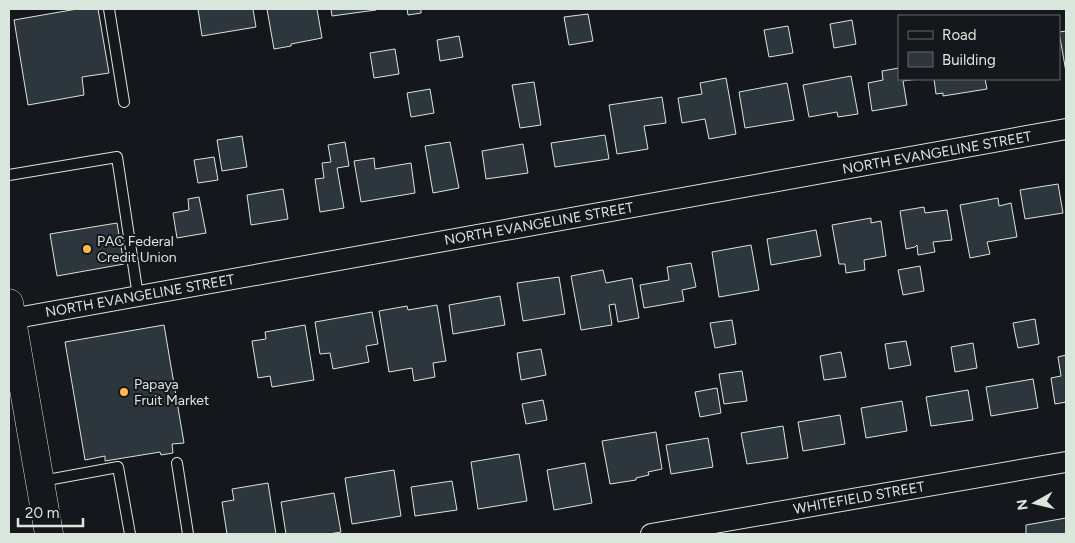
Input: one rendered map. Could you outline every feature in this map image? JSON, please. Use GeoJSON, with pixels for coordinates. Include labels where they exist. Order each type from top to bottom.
{"type":"FeatureCollection","features":[{"type":"Feature","properties":{"kind":"main road"},"geometry":{"type":"LineString","coordinates":[[10,311],[49,534]]}},
{"type":"Feature","properties":{"kind":"street","name":"NORTH EVANGELINE STREET"},"geometry":{"type":"LineString","coordinates":[[10,311],[138,296],[1066,129]]}},
{"type":"Feature","properties":{"kind":"street","name":"WHITEFIELD STREET"},"geometry":{"type":"LineString","coordinates":[[651,534],[1066,462]]}},
{"type":"Feature","properties":{"kind":"lane"},"geometry":{"type":"LineString","coordinates":[[110,9],[124,102]]}},
{"type":"Feature","properties":{"kind":"lane"},"geometry":{"type":"LineString","coordinates":[[9,175],[117,157],[138,296]]}},
{"type":"Feature","properties":{"kind":"lane"},"geometry":{"type":"LineString","coordinates":[[177,463],[188,534]]}},
{"type":"Feature","properties":{"kind":"lane"},"geometry":{"type":"LineString","coordinates":[[40,481],[118,467],[130,534]]}},
{"type":"Feature","properties":{"kind":"building"},"geometry":{"type":"Polygon","coordinates":[[[77,9],[98,9],[109,73],[82,77],[84,95],[28,105],[14,20],[77,9]]]}},
{"type":"Feature","properties":{"kind":"building"},"geometry":{"type":"Polygon","coordinates":[[[198,9],[253,9],[256,27],[202,36],[198,9]]]}},
{"type":"Feature","properties":{"kind":"building"},"geometry":{"type":"Polygon","coordinates":[[[267,9],[317,9],[322,38],[274,49],[267,9]]]}},
{"type":"Feature","properties":{"kind":"building"},"geometry":{"type":"Polygon","coordinates":[[[331,9],[375,9],[376,10],[332,16],[331,9]]]}},
{"type":"Feature","properties":{"kind":"building"},"geometry":{"type":"Polygon","coordinates":[[[407,9],[421,9],[421,13],[408,15],[407,9]]]}},
{"type":"Feature","properties":{"kind":"building"},"geometry":{"type":"Polygon","coordinates":[[[588,14],[593,41],[569,45],[564,17],[588,14]]]}},
{"type":"Feature","properties":{"kind":"building"},"geometry":{"type":"Polygon","coordinates":[[[852,20],[856,44],[834,48],[830,24],[852,20]]]}},
{"type":"Feature","properties":{"kind":"building"},"geometry":{"type":"Polygon","coordinates":[[[788,26],[793,53],[769,57],[764,30],[788,26]]]}},
{"type":"Feature","properties":{"kind":"building"},"geometry":{"type":"Polygon","coordinates":[[[1066,31],[1066,72],[1060,38],[1060,32],[1066,31]]]}},
{"type":"Feature","properties":{"kind":"building"},"geometry":{"type":"Polygon","coordinates":[[[459,36],[463,57],[440,61],[437,40],[459,36]]]}},
{"type":"Feature","properties":{"kind":"building"},"geometry":{"type":"Polygon","coordinates":[[[395,49],[399,74],[374,78],[370,53],[395,49]]]}},
{"type":"Feature","properties":{"kind":"building"},"geometry":{"type":"Polygon","coordinates":[[[898,68],[898,80],[910,80],[903,81],[907,105],[872,111],[868,83],[883,80],[882,71],[898,68]]]}},
{"type":"Feature","properties":{"kind":"building"},"geometry":{"type":"Polygon","coordinates":[[[851,76],[858,114],[838,117],[837,112],[809,117],[803,85],[851,76]]]}},
{"type":"Feature","properties":{"kind":"building"},"geometry":{"type":"Polygon","coordinates":[[[726,78],[736,134],[709,139],[705,119],[682,123],[678,98],[702,94],[700,83],[726,78]]]}},
{"type":"Feature","properties":{"kind":"building"},"geometry":{"type":"Polygon","coordinates":[[[934,80],[985,80],[987,89],[943,96],[943,93],[936,94],[934,80]]]}},
{"type":"Feature","properties":{"kind":"building"},"geometry":{"type":"Polygon","coordinates":[[[534,82],[541,125],[520,128],[512,85],[534,82]]]}},
{"type":"Feature","properties":{"kind":"building"},"geometry":{"type":"Polygon","coordinates":[[[787,83],[794,120],[745,128],[739,92],[787,83]]]}},
{"type":"Feature","properties":{"kind":"building"},"geometry":{"type":"Polygon","coordinates":[[[430,89],[434,113],[411,117],[407,93],[430,89]]]}},
{"type":"Feature","properties":{"kind":"building"},"geometry":{"type":"Polygon","coordinates":[[[662,97],[666,123],[644,126],[648,149],[617,154],[609,105],[662,97]]]}},
{"type":"Feature","properties":{"kind":"building"},"geometry":{"type":"Polygon","coordinates":[[[605,135],[609,159],[555,167],[551,143],[605,135]]]}},
{"type":"Feature","properties":{"kind":"building"},"geometry":{"type":"Polygon","coordinates":[[[242,136],[247,167],[222,171],[217,140],[242,136]]]}},
{"type":"Feature","properties":{"kind":"building"},"geometry":{"type":"Polygon","coordinates":[[[345,142],[349,166],[337,168],[344,208],[320,212],[315,179],[324,178],[322,163],[331,162],[328,145],[345,142]]]}},
{"type":"Feature","properties":{"kind":"building"},"geometry":{"type":"Polygon","coordinates":[[[450,142],[459,188],[433,193],[425,146],[450,142]]]}},
{"type":"Feature","properties":{"kind":"building"},"geometry":{"type":"Polygon","coordinates":[[[523,144],[528,173],[486,179],[482,151],[523,144]]]}},
{"type":"Feature","properties":{"kind":"building"},"geometry":{"type":"Polygon","coordinates":[[[214,157],[218,180],[198,183],[194,160],[214,157]]]}},
{"type":"Feature","properties":{"kind":"building"},"geometry":{"type":"Polygon","coordinates":[[[374,158],[375,169],[411,163],[415,193],[361,202],[354,161],[374,158]]]}},
{"type":"Feature","properties":{"kind":"building"},"geometry":{"type":"Polygon","coordinates":[[[1058,184],[1063,213],[1025,219],[1020,190],[1058,184]]]}},
{"type":"Feature","properties":{"kind":"building"},"geometry":{"type":"Polygon","coordinates":[[[283,189],[288,219],[251,225],[247,195],[283,189]]]}},
{"type":"Feature","properties":{"kind":"building"},"geometry":{"type":"Polygon","coordinates":[[[199,197],[206,233],[177,238],[173,213],[189,210],[188,199],[199,197]]]}},
{"type":"Feature","properties":{"kind":"building"},"geometry":{"type":"Polygon","coordinates":[[[998,198],[999,206],[1011,203],[1017,237],[987,242],[990,254],[970,258],[960,205],[998,198]]]}},
{"type":"Feature","properties":{"kind":"building"},"geometry":{"type":"Polygon","coordinates":[[[924,207],[925,213],[947,210],[952,240],[933,242],[935,252],[918,255],[917,245],[906,249],[900,211],[924,207]]]}},
{"type":"Feature","properties":{"kind":"building"},"geometry":{"type":"Polygon","coordinates":[[[871,218],[871,223],[881,221],[886,256],[864,260],[865,270],[846,273],[845,264],[839,264],[832,225],[871,218]]]}},
{"type":"Feature","properties":{"kind":"building","name":"PAC Federal Credit Union"},"geometry":{"type":"Polygon","coordinates":[[[117,223],[124,264],[57,276],[50,234],[117,223]]]}},
{"type":"Feature","properties":{"kind":"building"},"geometry":{"type":"Polygon","coordinates":[[[816,230],[821,256],[771,265],[767,239],[816,230]]]}},
{"type":"Feature","properties":{"kind":"building"},"geometry":{"type":"Polygon","coordinates":[[[751,245],[759,290],[719,297],[712,252],[751,245]]]}},
{"type":"Feature","properties":{"kind":"building"},"geometry":{"type":"Polygon","coordinates":[[[691,263],[696,287],[682,290],[684,301],[644,308],[640,285],[669,280],[667,267],[691,263]]]}},
{"type":"Feature","properties":{"kind":"building"},"geometry":{"type":"Polygon","coordinates":[[[920,266],[924,291],[903,295],[898,270],[920,266]]]}},
{"type":"Feature","properties":{"kind":"building"},"geometry":{"type":"Polygon","coordinates":[[[603,270],[606,283],[632,278],[639,318],[618,322],[615,304],[609,305],[612,325],[581,330],[571,276],[603,270]]]}},
{"type":"Feature","properties":{"kind":"building"},"geometry":{"type":"Polygon","coordinates":[[[559,277],[565,314],[523,321],[517,283],[559,277]]]}},
{"type":"Feature","properties":{"kind":"building"},"geometry":{"type":"Polygon","coordinates":[[[500,296],[505,325],[453,334],[449,305],[500,296]]]}},
{"type":"Feature","properties":{"kind":"building"},"geometry":{"type":"Polygon","coordinates":[[[437,305],[446,361],[433,363],[435,377],[414,381],[412,368],[389,372],[379,311],[407,306],[408,310],[437,305]]]}},
{"type":"Feature","properties":{"kind":"building"},"geometry":{"type":"Polygon","coordinates":[[[372,312],[378,344],[366,346],[369,362],[333,369],[330,353],[320,354],[315,322],[372,312]]]}},
{"type":"Feature","properties":{"kind":"building"},"geometry":{"type":"Polygon","coordinates":[[[1035,319],[1039,344],[1018,348],[1013,323],[1035,319]]]}},
{"type":"Feature","properties":{"kind":"building"},"geometry":{"type":"Polygon","coordinates":[[[732,320],[736,344],[715,348],[710,323],[732,320]]]}},
{"type":"Feature","properties":{"kind":"building","name":"Papaya Fruit Market"},"geometry":{"type":"Polygon","coordinates":[[[164,325],[184,443],[172,444],[173,453],[161,455],[160,452],[105,461],[105,456],[85,460],[65,342],[164,325]]]}},
{"type":"Feature","properties":{"kind":"building"},"geometry":{"type":"Polygon","coordinates":[[[305,325],[314,380],[272,387],[270,376],[258,378],[252,341],[266,339],[265,332],[305,325]]]}},
{"type":"Feature","properties":{"kind":"building"},"geometry":{"type":"Polygon","coordinates":[[[906,341],[911,365],[889,369],[885,344],[906,341]]]}},
{"type":"Feature","properties":{"kind":"building"},"geometry":{"type":"Polygon","coordinates":[[[973,343],[977,368],[955,372],[951,347],[973,343]]]}},
{"type":"Feature","properties":{"kind":"building"},"geometry":{"type":"Polygon","coordinates":[[[541,349],[546,375],[521,380],[517,353],[541,349]]]}},
{"type":"Feature","properties":{"kind":"building"},"geometry":{"type":"Polygon","coordinates":[[[841,352],[846,377],[824,380],[820,356],[841,352]]]}},
{"type":"Feature","properties":{"kind":"building"},"geometry":{"type":"Polygon","coordinates":[[[1066,355],[1066,402],[1055,404],[1051,378],[1061,376],[1058,357],[1066,355]]]}},
{"type":"Feature","properties":{"kind":"building"},"geometry":{"type":"Polygon","coordinates":[[[742,371],[747,401],[724,404],[719,374],[742,371]]]}},
{"type":"Feature","properties":{"kind":"building"},"geometry":{"type":"Polygon","coordinates":[[[1033,379],[1038,408],[991,416],[986,387],[1033,379]]]}},
{"type":"Feature","properties":{"kind":"building"},"geometry":{"type":"Polygon","coordinates":[[[717,388],[721,413],[700,417],[695,392],[717,388]]]}},
{"type":"Feature","properties":{"kind":"building"},"geometry":{"type":"Polygon","coordinates":[[[968,390],[973,420],[931,426],[926,397],[968,390]]]}},
{"type":"Feature","properties":{"kind":"building"},"geometry":{"type":"Polygon","coordinates":[[[543,400],[547,420],[526,424],[522,404],[543,400]]]}},
{"type":"Feature","properties":{"kind":"building"},"geometry":{"type":"Polygon","coordinates":[[[902,401],[907,431],[866,438],[861,408],[902,401]]]}},
{"type":"Feature","properties":{"kind":"building"},"geometry":{"type":"Polygon","coordinates":[[[840,415],[845,444],[803,451],[798,422],[840,415]]]}},
{"type":"Feature","properties":{"kind":"building"},"geometry":{"type":"Polygon","coordinates":[[[783,426],[788,458],[747,464],[741,433],[783,426]]]}},
{"type":"Feature","properties":{"kind":"building"},"geometry":{"type":"Polygon","coordinates":[[[656,432],[662,469],[648,472],[649,475],[636,478],[636,480],[610,484],[602,441],[656,432]]]}},
{"type":"Feature","properties":{"kind":"building"},"geometry":{"type":"Polygon","coordinates":[[[708,438],[713,467],[671,474],[666,445],[708,438]]]}},
{"type":"Feature","properties":{"kind":"building"},"geometry":{"type":"Polygon","coordinates":[[[519,454],[527,501],[478,509],[471,462],[519,454]]]}},
{"type":"Feature","properties":{"kind":"building"},"geometry":{"type":"Polygon","coordinates":[[[585,463],[592,503],[554,510],[547,470],[585,463]]]}},
{"type":"Feature","properties":{"kind":"building"},"geometry":{"type":"Polygon","coordinates":[[[394,470],[401,516],[352,524],[345,478],[394,470]]]}},
{"type":"Feature","properties":{"kind":"building"},"geometry":{"type":"Polygon","coordinates":[[[452,481],[457,510],[415,516],[411,487],[452,481]]]}},
{"type":"Feature","properties":{"kind":"building"},"geometry":{"type":"Polygon","coordinates":[[[268,483],[276,534],[227,534],[222,502],[234,500],[232,489],[268,483]]]}},
{"type":"Feature","properties":{"kind":"building"},"geometry":{"type":"Polygon","coordinates":[[[334,493],[341,532],[329,534],[286,534],[281,502],[334,493]]]}},
{"type":"Feature","properties":{"kind":"building"},"geometry":{"type":"Polygon","coordinates":[[[1066,518],[1066,534],[1026,534],[1026,525],[1066,518]]]}},
{"type":"Feature","properties":{"kind":"place","name":"PAC Federal Credit Union"},"geometry":{"type":"Point","coordinates":[87,249]}},
{"type":"Feature","properties":{"kind":"place","name":"Papaya Fruit Market"},"geometry":{"type":"Point","coordinates":[124,392]}}]}
